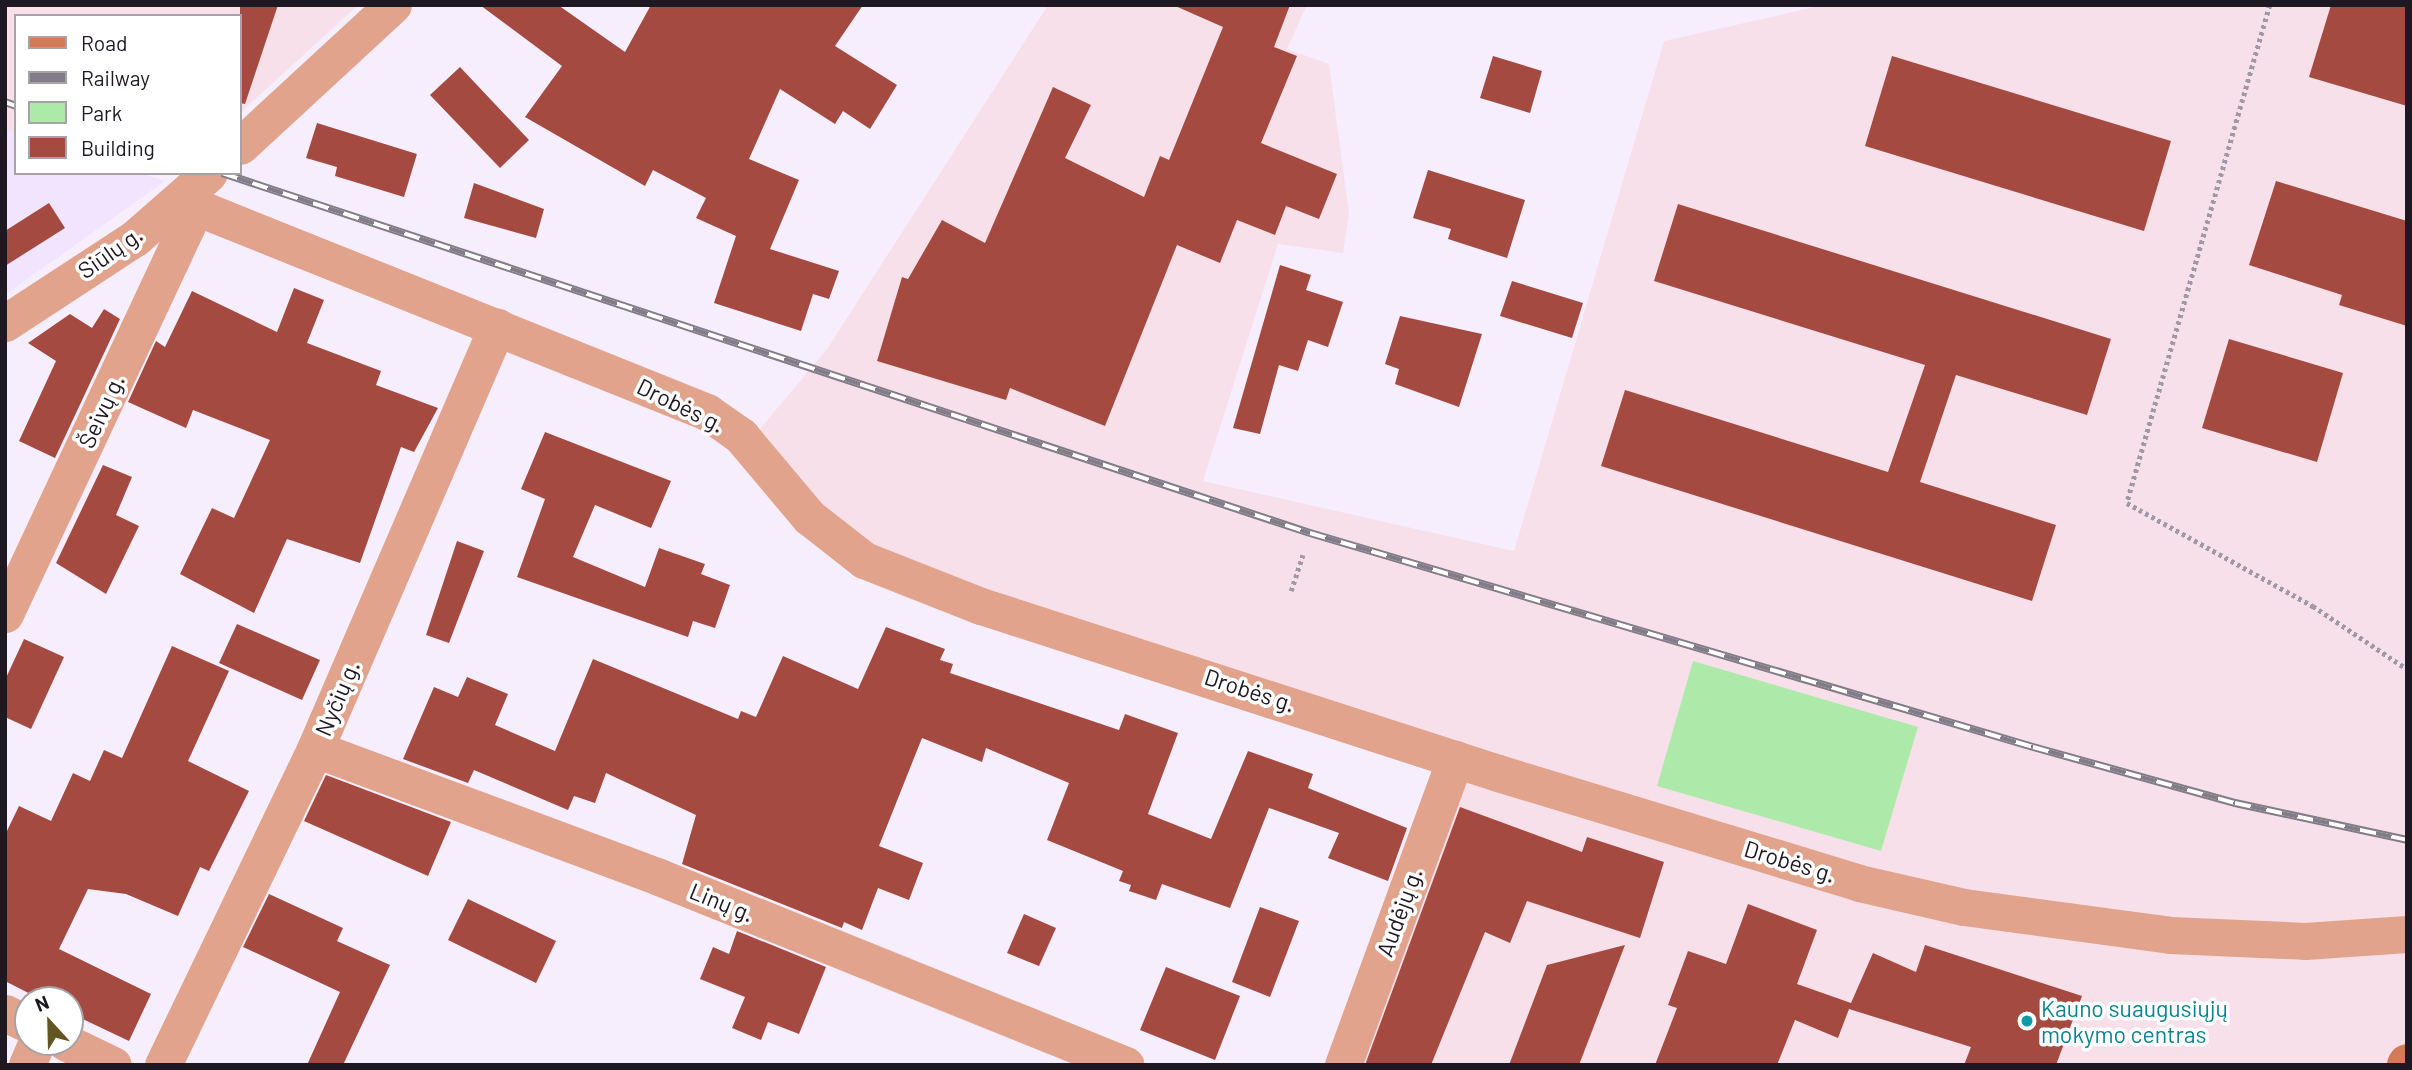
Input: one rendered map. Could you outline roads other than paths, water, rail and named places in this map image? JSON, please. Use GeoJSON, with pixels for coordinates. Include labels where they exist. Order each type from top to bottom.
{"type":"FeatureCollection","features":[{"type":"Feature","properties":{"kind":"street"},"geometry":{"type":"LineString","coordinates":[[242,144],[393,5]]}},
{"type":"Feature","properties":{"kind":"street","name":"Siūlų g."},"geometry":{"type":"LineString","coordinates":[[5,323],[135,238],[197,192]]}},
{"type":"Feature","properties":{"kind":"street","name":"Drobės g."},"geometry":{"type":"LineString","coordinates":[[197,192],[497,326],[707,412],[741,436],[833,538],[898,577],[1455,759],[1859,883],[1964,907],[2170,935],[2305,940],[2407,934]]}},
{"type":"Feature","properties":{"kind":"street","name":"Šeivų g."},"geometry":{"type":"LineString","coordinates":[[5,614],[197,192]]}},
{"type":"Feature","properties":{"kind":"street","name":"Nyčių g."},"geometry":{"type":"LineString","coordinates":[[163,1065],[315,749],[497,326]]}},
{"type":"Feature","properties":{"kind":"street","name":"Linų g."},"geometry":{"type":"LineString","coordinates":[[315,749],[659,877],[1126,1065]]}},
{"type":"Feature","properties":{"kind":"street","name":"Audėjų g."},"geometry":{"type":"LineString","coordinates":[[1343,1065],[1455,759]]}},
{"type":"Feature","properties":{"kind":"street"},"geometry":{"type":"LineString","coordinates":[[84,1051],[113,1065]]}},
{"type":"Feature","properties":{"kind":"railway"},"geometry":{"type":"LineString","coordinates":[[5,102],[14,105]]}},
{"type":"Feature","properties":{"kind":"railway"},"geometry":{"type":"LineString","coordinates":[[228,175],[1310,533],[2033,747],[2235,803],[2407,840]]}},
{"type":"Feature","properties":{"kind":"place","name":"Kauno suaugusiųjų mokymo centras"},"geometry":{"type":"Point","coordinates":[2027,1021]}}]}
